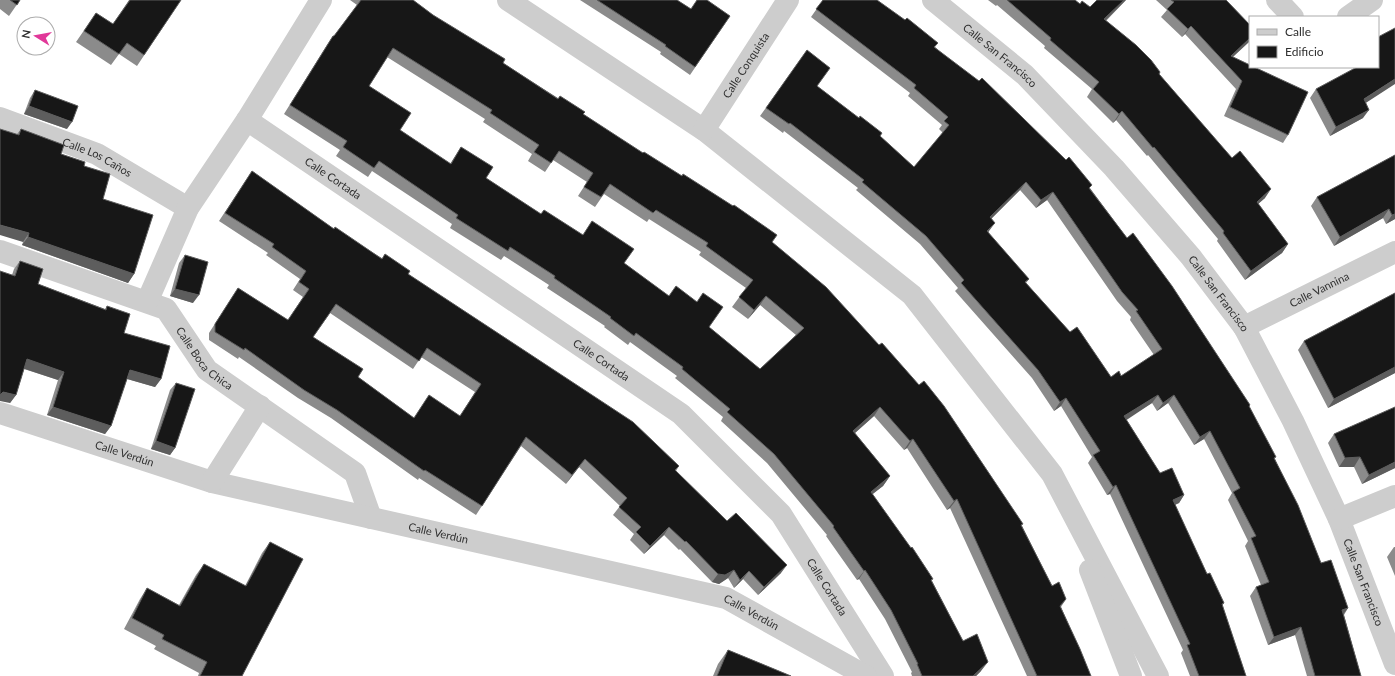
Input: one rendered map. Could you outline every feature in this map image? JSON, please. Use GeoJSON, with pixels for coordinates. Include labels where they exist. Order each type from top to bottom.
{"type":"FeatureCollection","features":[{"type":"Feature","properties":{"kind":"street"},"geometry":{"type":"LineString","coordinates":[[147,302],[188,208],[247,120],[321,0]]}},
{"type":"Feature","properties":{"kind":"street"},"geometry":{"type":"LineString","coordinates":[[508,0],[704,130],[912,295],[1052,474],[1158,676]]}},
{"type":"Feature","properties":{"kind":"street","name":"Calle Conquista"},"geometry":{"type":"LineString","coordinates":[[704,130],[788,0]]}},
{"type":"Feature","properties":{"kind":"street","name":"Calle San Francisco"},"geometry":{"type":"LineString","coordinates":[[933,0],[1025,75],[1109,162],[1191,257],[1244,327],[1294,421],[1339,519],[1395,664]]}},
{"type":"Feature","properties":{"kind":"street"},"geometry":{"type":"LineString","coordinates":[[1277,0],[1292,16]]}},
{"type":"Feature","properties":{"kind":"street"},"geometry":{"type":"LineString","coordinates":[[1349,16],[1372,0]]}},
{"type":"Feature","properties":{"kind":"street","name":"Calle Los Caños"},"geometry":{"type":"LineString","coordinates":[[0,118],[97,154],[188,208]]}},
{"type":"Feature","properties":{"kind":"street","name":"Calle Cortada"},"geometry":{"type":"LineString","coordinates":[[247,120],[681,414],[780,514],[883,676]]}},
{"type":"Feature","properties":{"kind":"street","name":"Calle Boca Chica"},"geometry":{"type":"LineString","coordinates":[[0,251],[166,309],[207,370],[355,473],[371,518]]}},
{"type":"Feature","properties":{"kind":"street","name":"Calle Vannina"},"geometry":{"type":"LineString","coordinates":[[1244,327],[1395,252]]}},
{"type":"Feature","properties":{"kind":"street"},"geometry":{"type":"LineString","coordinates":[[212,482],[260,406]]}},
{"type":"Feature","properties":{"kind":"street","name":"Calle Verdún"},"geometry":{"type":"LineString","coordinates":[[0,414],[212,482],[726,598],[866,676]]}},
{"type":"Feature","properties":{"kind":"street"},"geometry":{"type":"LineString","coordinates":[[1052,474],[1131,676]]}},
{"type":"Feature","properties":{"kind":"street"},"geometry":{"type":"LineString","coordinates":[[1339,519],[1395,496]]}},
{"type":"Feature","properties":{"kind":"building"},"geometry":{"type":"Polygon","coordinates":[[[10,0],[20,0],[17,5],[10,0]]]}},
{"type":"Feature","properties":{"kind":"building"},"geometry":{"type":"Polygon","coordinates":[[[130,0],[181,0],[144,55],[127,43],[119,54],[84,31],[96,13],[113,24],[130,0]]]}},
{"type":"Feature","properties":{"kind":"building"},"geometry":{"type":"Polygon","coordinates":[[[361,0],[413,0],[433,15],[505,59],[503,63],[558,99],[560,96],[585,112],[583,114],[643,153],[644,152],[682,176],[683,174],[733,206],[734,205],[777,235],[772,242],[826,287],[879,345],[882,343],[919,385],[924,381],[944,406],[1023,524],[1021,525],[1052,586],[1059,582],[1066,599],[1060,606],[1091,676],[1037,676],[957,499],[954,501],[913,439],[910,441],[880,407],[853,431],[890,476],[871,492],[911,548],[912,547],[933,579],[931,580],[963,641],[977,634],[988,662],[973,676],[922,676],[918,664],[891,610],[865,570],[864,571],[833,527],[834,526],[774,454],[727,412],[730,409],[682,369],[683,367],[636,333],[634,336],[610,318],[611,317],[554,278],[555,276],[510,247],[508,251],[456,218],[458,215],[379,161],[374,168],[343,147],[347,141],[290,105],[334,36],[361,0]],[[393,48],[369,86],[411,113],[400,130],[451,164],[461,147],[493,167],[486,178],[541,214],[544,210],[583,235],[592,221],[634,249],[624,263],[669,296],[676,286],[697,302],[703,293],[723,307],[709,327],[760,369],[804,328],[766,296],[754,310],[739,297],[753,280],[706,246],[708,243],[656,210],[653,213],[610,184],[601,197],[584,187],[593,173],[559,151],[551,163],[534,152],[539,145],[490,113],[492,110],[393,48]]]}},
{"type":"Feature","properties":{"kind":"building"},"geometry":{"type":"Polygon","coordinates":[[[597,0],[677,0],[691,9],[697,0],[707,0],[730,16],[695,67],[665,46],[666,45],[597,0]]]}},
{"type":"Feature","properties":{"kind":"building"},"geometry":{"type":"Polygon","coordinates":[[[823,0],[877,0],[905,20],[907,18],[938,43],[934,47],[979,81],[982,78],[1066,160],[1069,157],[1092,185],[1089,188],[1127,238],[1133,233],[1172,286],[1250,405],[1249,406],[1276,457],[1274,458],[1298,505],[1321,563],[1331,560],[1348,608],[1342,610],[1361,676],[1315,676],[1301,627],[1274,637],[1256,587],[1269,582],[1251,538],[1256,536],[1233,492],[1240,488],[1210,431],[1200,437],[1174,395],[1163,403],[1158,395],[1124,416],[1160,473],[1172,468],[1184,495],[1173,500],[1207,574],[1210,573],[1224,603],[1222,604],[1246,676],[1199,676],[1187,645],[1190,644],[1116,485],[1113,487],[1093,455],[1100,451],[1066,398],[1060,402],[1038,370],[961,283],[964,280],[926,236],[862,182],[864,180],[790,123],[789,124],[766,108],[807,50],[830,68],[817,86],[859,118],[860,116],[882,133],[880,136],[914,167],[949,125],[944,121],[948,117],[914,88],[916,85],[816,9],[823,0]],[[1026,182],[990,217],[995,223],[987,231],[1029,279],[1025,282],[1070,332],[1077,327],[1111,377],[1119,371],[1121,376],[1162,349],[1136,311],[1138,310],[1122,292],[1053,192],[1041,200],[1026,182]]]}},
{"type":"Feature","properties":{"kind":"building"},"geometry":{"type":"Polygon","coordinates":[[[1007,0],[1075,0],[1080,4],[1082,1],[1090,7],[1097,0],[1124,0],[1104,19],[1136,45],[1151,60],[1160,72],[1159,74],[1232,158],[1240,151],[1271,189],[1257,202],[1288,244],[1251,271],[1223,233],[1224,231],[1154,147],[1153,148],[1122,111],[1119,114],[1093,89],[1099,82],[1050,40],[1051,38],[1007,0]]]}},
{"type":"Feature","properties":{"kind":"building"},"geometry":{"type":"Polygon","coordinates":[[[1171,0],[1226,0],[1249,24],[1249,39],[1231,56],[1249,65],[1249,68],[1256,68],[1308,92],[1288,135],[1230,107],[1242,81],[1191,26],[1188,29],[1167,9],[1174,2],[1171,0]]]}},
{"type":"Feature","properties":{"kind":"building"},"geometry":{"type":"Polygon","coordinates":[[[1395,28],[1395,79],[1364,99],[1369,110],[1336,127],[1316,89],[1355,68],[1379,68],[1379,36],[1395,28]]]}},
{"type":"Feature","properties":{"kind":"building"},"geometry":{"type":"Polygon","coordinates":[[[35,90],[78,106],[72,122],[29,106],[35,90]]]}},
{"type":"Feature","properties":{"kind":"building"},"geometry":{"type":"Polygon","coordinates":[[[0,129],[19,135],[21,129],[64,145],[61,154],[85,162],[84,166],[110,174],[103,199],[153,215],[134,274],[28,237],[29,233],[0,225],[0,129]]]}},
{"type":"Feature","properties":{"kind":"building"},"geometry":{"type":"Polygon","coordinates":[[[1395,155],[1395,214],[1392,215],[1389,209],[1340,237],[1317,197],[1395,155]]]}},
{"type":"Feature","properties":{"kind":"building"},"geometry":{"type":"Polygon","coordinates":[[[252,171],[334,229],[335,227],[382,259],[385,254],[410,271],[408,274],[633,422],[679,466],[675,470],[727,521],[736,513],[787,565],[764,587],[749,571],[740,580],[734,570],[725,575],[718,574],[686,541],[685,542],[669,527],[650,546],[636,532],[641,527],[619,507],[627,498],[585,459],[572,475],[526,437],[482,506],[425,470],[424,471],[337,410],[304,390],[245,348],[244,350],[215,332],[215,324],[238,288],[288,320],[309,289],[299,282],[306,271],[272,247],[274,244],[225,213],[252,171]],[[336,304],[313,337],[363,369],[358,377],[414,418],[429,395],[460,416],[481,384],[427,348],[419,361],[336,304]]]}},
{"type":"Feature","properties":{"kind":"building"},"geometry":{"type":"Polygon","coordinates":[[[185,255],[208,262],[199,295],[175,289],[185,255]]]}},
{"type":"Feature","properties":{"kind":"building"},"geometry":{"type":"Polygon","coordinates":[[[20,261],[43,269],[38,284],[106,310],[107,306],[130,314],[124,333],[170,346],[161,379],[130,370],[111,426],[53,407],[64,372],[27,359],[16,395],[3,392],[0,395],[0,271],[15,276],[20,261]]]}},
{"type":"Feature","properties":{"kind":"building"},"geometry":{"type":"Polygon","coordinates":[[[1395,293],[1395,367],[1334,399],[1304,341],[1395,293]]]}},
{"type":"Feature","properties":{"kind":"building"},"geometry":{"type":"Polygon","coordinates":[[[176,383],[195,389],[175,448],[156,441],[176,383]]]}},
{"type":"Feature","properties":{"kind":"building"},"geometry":{"type":"Polygon","coordinates":[[[1395,407],[1395,462],[1369,475],[1360,457],[1345,458],[1334,434],[1395,407]]]}},
{"type":"Feature","properties":{"kind":"building"},"geometry":{"type":"Polygon","coordinates":[[[270,542],[303,559],[242,676],[200,676],[207,662],[162,639],[164,635],[132,618],[147,588],[180,606],[204,564],[246,586],[270,542]]]}},
{"type":"Feature","properties":{"kind":"building"},"geometry":{"type":"Polygon","coordinates":[[[728,650],[791,676],[717,676],[728,650]]]}}]}
